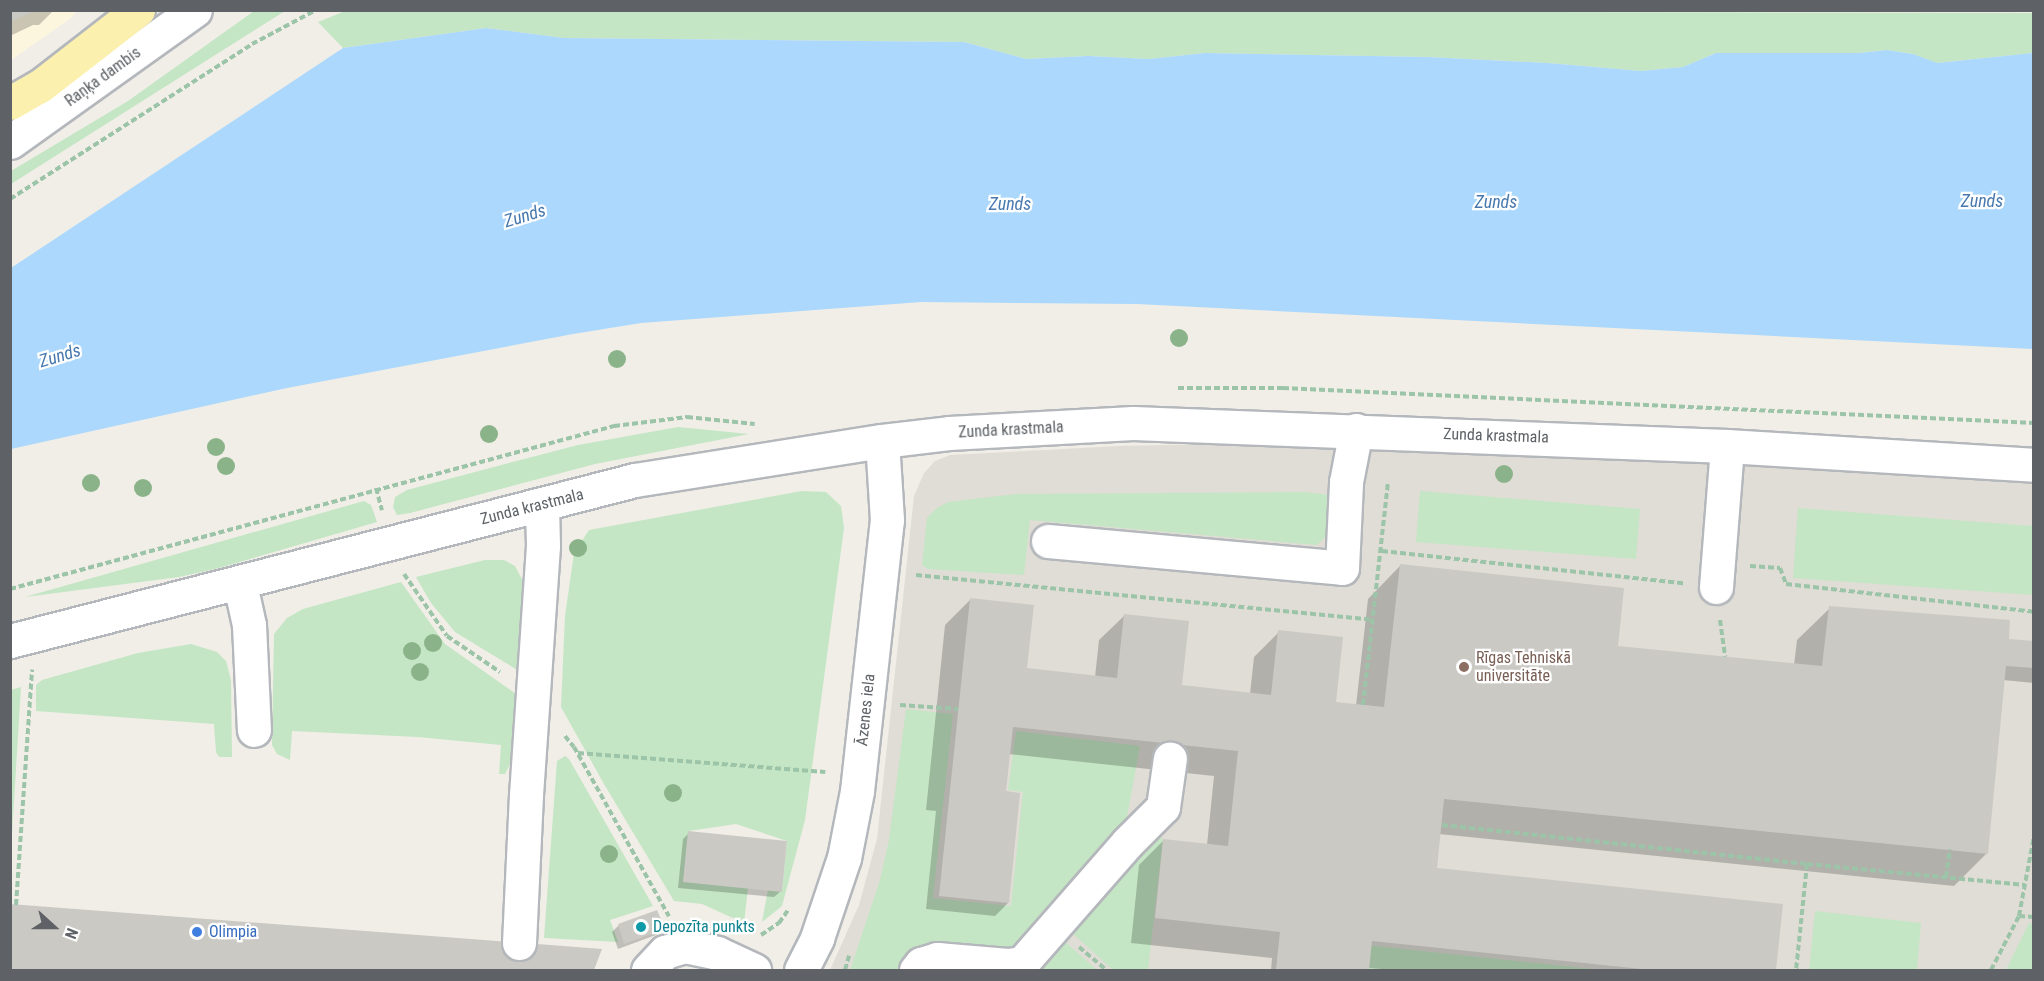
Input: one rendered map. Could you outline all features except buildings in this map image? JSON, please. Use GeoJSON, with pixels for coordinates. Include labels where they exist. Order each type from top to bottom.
{"type":"FeatureCollection","features":[{"type":"Feature","properties":{"kind":"main road","name":"Raņķa dambis"},"geometry":{"type":"LineString","coordinates":[[10,103],[40,86],[138,10]]}},
{"type":"Feature","properties":{"kind":"street","name":"Raņķa dambis"},"geometry":{"type":"LineString","coordinates":[[10,142],[195,10]]}},
{"type":"Feature","properties":{"kind":"street","name":"Zunda krastmala"},"geometry":{"type":"LineString","coordinates":[[10,641],[240,584],[635,480],[882,441],[949,433],[1133,423],[1727,446],[2034,465]]}},
{"type":"Feature","properties":{"kind":"street"},"geometry":{"type":"LineString","coordinates":[[1048,541],[1342,568],[1346,482],[1356,430]]}},
{"type":"Feature","properties":{"kind":"street","name":"Āzenes iela"},"geometry":{"type":"LineString","coordinates":[[801,970],[817,938],[844,858],[856,791],[887,520],[882,441]]}},
{"type":"Feature","properties":{"kind":"street"},"geometry":{"type":"LineString","coordinates":[[1717,576],[1727,446]]}},
{"type":"Feature","properties":{"kind":"street"},"geometry":{"type":"LineString","coordinates":[[519,943],[526,795],[543,546],[542,504]]}},
{"type":"Feature","properties":{"kind":"street"},"geometry":{"type":"LineString","coordinates":[[240,584],[249,625],[254,730]]}},
{"type":"Feature","properties":{"kind":"street"},"geometry":{"type":"LineString","coordinates":[[916,970],[921,964],[937,959],[1008,965],[1022,963],[1127,843],[1162,807],[1170,758]]}},
{"type":"Feature","properties":{"kind":"street"},"geometry":{"type":"LineString","coordinates":[[648,970],[665,952],[685,946],[717,953],[756,956]]}},
{"type":"Feature","properties":{"kind":"path"},"geometry":{"type":"LineString","coordinates":[[10,199],[252,45],[316,10]]}},
{"type":"Feature","properties":{"kind":"path"},"geometry":{"type":"LineString","coordinates":[[1363,705],[1388,483]]}},
{"type":"Feature","properties":{"kind":"path"},"geometry":{"type":"LineString","coordinates":[[376,488],[391,543],[402,571],[447,636],[492,666],[534,700],[577,753],[670,918]]}},
{"type":"Feature","properties":{"kind":"path"},"geometry":{"type":"LineString","coordinates":[[1382,550],[1717,576],[1780,568],[1786,584],[2034,612]]}},
{"type":"Feature","properties":{"kind":"path"},"geometry":{"type":"LineString","coordinates":[[916,575],[1373,620]]}},
{"type":"Feature","properties":{"kind":"path"},"geometry":{"type":"LineString","coordinates":[[16,905],[32,670]]}},
{"type":"Feature","properties":{"kind":"path"},"geometry":{"type":"LineString","coordinates":[[901,703],[958,709]]}},
{"type":"Feature","properties":{"kind":"path"},"geometry":{"type":"LineString","coordinates":[[577,753],[825,772]]}},
{"type":"Feature","properties":{"kind":"path"},"geometry":{"type":"LineString","coordinates":[[823,782],[826,760]]}},
{"type":"Feature","properties":{"kind":"path"},"geometry":{"type":"LineString","coordinates":[[1442,825],[2025,885]]}},
{"type":"Feature","properties":{"kind":"path"},"geometry":{"type":"LineString","coordinates":[[1990,970],[2019,916],[2034,836]]}},
{"type":"Feature","properties":{"kind":"path"},"geometry":{"type":"LineString","coordinates":[[1946,877],[1950,849]]}},
{"type":"Feature","properties":{"kind":"path"},"geometry":{"type":"LineString","coordinates":[[1796,970],[1807,864]]}},
{"type":"Feature","properties":{"kind":"path"},"geometry":{"type":"LineString","coordinates":[[756,956],[760,935],[779,923],[792,905]]}},
{"type":"Feature","properties":{"kind":"path"},"geometry":{"type":"LineString","coordinates":[[2019,916],[2034,917]]}},
{"type":"Feature","properties":{"kind":"shaded area"},"geometry":{"type":"Polygon","coordinates":[[[11,11],[77,11],[71,18],[11,60],[11,11]]]}},
{"type":"Feature","properties":{"kind":"shaded area","name":"Rīgas Tehniskā universitāte"},"geometry":{"type":"Polygon","coordinates":[[[1221,444],[1323,446],[2033,478],[2033,970],[830,970],[859,905],[877,839],[914,496],[924,473],[935,461],[950,455],[1119,446],[1221,444]]]}},
{"type":"Feature","properties":{"kind":"green space"},"geometry":{"type":"Polygon","coordinates":[[[348,10],[2033,13],[2034,53],[1936,63],[1913,54],[1887,50],[1859,53],[1716,53],[1683,67],[1641,71],[1548,63],[1428,57],[1205,53],[1149,59],[1088,56],[1026,59],[964,42],[564,38],[486,28],[343,48],[318,22],[348,10]]]}},
{"type":"Feature","properties":{"kind":"green space"},"geometry":{"type":"Polygon","coordinates":[[[254,11],[285,11],[11,184],[11,171],[128,101],[254,11]]]}},
{"type":"Feature","properties":{"kind":"green space"},"geometry":{"type":"Polygon","coordinates":[[[678,427],[749,434],[595,464],[410,513],[397,515],[393,507],[395,497],[407,490],[578,445],[678,427]]]}},
{"type":"Feature","properties":{"kind":"green space"},"geometry":{"type":"Polygon","coordinates":[[[802,491],[826,492],[841,506],[844,528],[805,820],[782,906],[762,922],[768,890],[782,891],[787,841],[736,824],[689,831],[748,888],[744,923],[702,904],[674,901],[604,784],[561,707],[565,616],[574,553],[589,530],[802,491]]]}},
{"type":"Feature","properties":{"kind":"green space"},"geometry":{"type":"Polygon","coordinates":[[[1420,491],[1640,509],[1636,559],[1416,542],[1420,491]]]}},
{"type":"Feature","properties":{"kind":"green space"},"geometry":{"type":"Polygon","coordinates":[[[1306,492],[1330,495],[1326,536],[1317,545],[1030,520],[1024,575],[928,569],[922,565],[927,518],[937,508],[948,502],[1016,494],[1306,492]]]}},
{"type":"Feature","properties":{"kind":"green space"},"geometry":{"type":"Polygon","coordinates":[[[364,501],[371,505],[377,522],[219,568],[179,577],[25,597],[364,501]]]}},
{"type":"Feature","properties":{"kind":"green space"},"geometry":{"type":"Polygon","coordinates":[[[1798,508],[2033,526],[2033,595],[1793,578],[1798,508]]]}},
{"type":"Feature","properties":{"kind":"green space"},"geometry":{"type":"Polygon","coordinates":[[[485,560],[504,560],[515,566],[524,583],[526,600],[519,671],[455,632],[431,603],[416,577],[485,560]]]}},
{"type":"Feature","properties":{"kind":"green space"},"geometry":{"type":"Polygon","coordinates":[[[401,582],[445,644],[519,696],[510,764],[505,774],[499,774],[501,745],[418,737],[292,731],[290,760],[277,754],[272,745],[274,634],[287,618],[303,609],[401,582]]]}},
{"type":"Feature","properties":{"kind":"green space"},"geometry":{"type":"Polygon","coordinates":[[[191,644],[217,652],[226,661],[231,680],[232,757],[219,757],[216,752],[214,724],[36,711],[36,685],[42,680],[138,653],[191,644]]]}},
{"type":"Feature","properties":{"kind":"green space"},"geometry":{"type":"Polygon","coordinates":[[[21,687],[11,850],[11,690],[21,687]]]}},
{"type":"Feature","properties":{"kind":"green space"},"geometry":{"type":"Polygon","coordinates":[[[906,709],[953,714],[933,898],[1011,906],[1023,792],[1008,790],[1016,731],[1140,746],[1125,828],[1012,953],[902,970],[850,970],[880,880],[889,840],[906,709]]]}},
{"type":"Feature","properties":{"kind":"green space"},"geometry":{"type":"Polygon","coordinates":[[[565,756],[569,759],[653,906],[610,920],[618,942],[544,938],[557,761],[565,756]]]}},
{"type":"Feature","properties":{"kind":"green space"},"geometry":{"type":"Polygon","coordinates":[[[1154,837],[1163,839],[1148,970],[1113,970],[1069,930],[1154,837]]]}},
{"type":"Feature","properties":{"kind":"green space"},"geometry":{"type":"Polygon","coordinates":[[[1815,911],[1921,923],[1917,970],[1809,970],[1815,911]]]}},
{"type":"Feature","properties":{"kind":"green space"},"geometry":{"type":"Polygon","coordinates":[[[2029,923],[2033,924],[2033,970],[2006,970],[2029,923]]]}},
{"type":"Feature","properties":{"kind":"green space"},"geometry":{"type":"Polygon","coordinates":[[[1062,939],[1097,970],[1033,970],[1062,939]]]}},
{"type":"Feature","properties":{"kind":"green space"},"geometry":{"type":"Polygon","coordinates":[[[1366,945],[1603,970],[1364,970],[1366,945]]]}},
{"type":"Feature","properties":{"kind":"water","name":"Zunds"},"geometry":{"type":"Polygon","coordinates":[[[486,28],[564,38],[964,42],[1026,59],[1088,56],[1149,59],[1205,53],[1428,57],[1548,63],[1641,71],[1683,67],[1716,53],[1859,53],[1887,50],[1913,54],[1937,63],[2033,53],[2033,349],[1137,304],[921,302],[641,323],[287,388],[11,449],[11,268],[343,48],[486,28]]]}},
{"type":"Feature","properties":{"kind":"place","name":"Rīgas Tehniskā universitāte"},"geometry":{"type":"Point","coordinates":[1464,667]}},
{"type":"Feature","properties":{"kind":"place","name":"Depozīta punkts"},"geometry":{"type":"Point","coordinates":[641,927]}},
{"type":"Feature","properties":{"kind":"place","name":"Olimpia"},"geometry":{"type":"Point","coordinates":[197,932]}}]}
